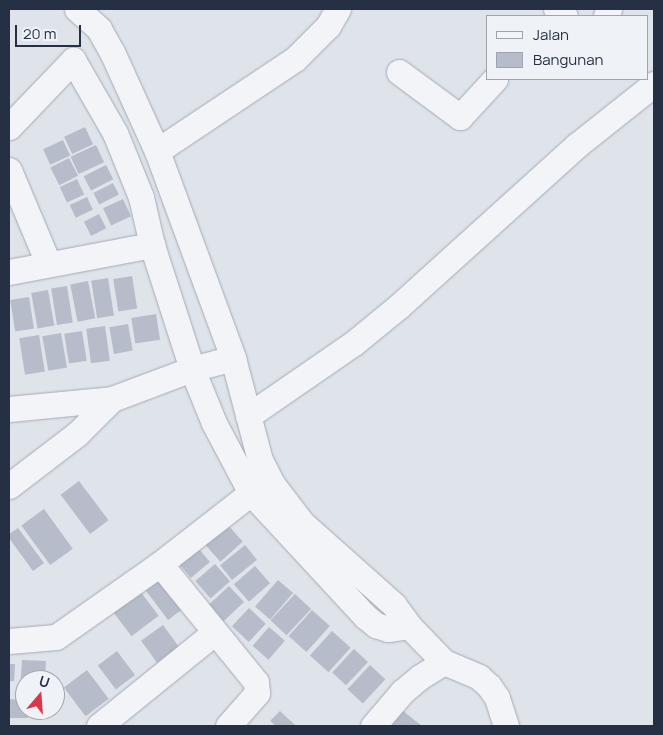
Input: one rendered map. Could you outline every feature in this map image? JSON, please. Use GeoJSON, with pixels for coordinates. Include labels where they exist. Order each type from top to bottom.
{"type":"FeatureCollection","features":[{"type":"Feature","properties":{"kind":"street"},"geometry":{"type":"LineString","coordinates":[[78,9],[98,29],[112,52],[126,78],[157,151],[233,358],[260,460],[273,485],[286,504],[324,543],[394,605],[409,626],[444,662],[479,677],[489,686],[497,698],[506,726]]}},
{"type":"Feature","properties":{"kind":"street"},"geometry":{"type":"LineString","coordinates":[[157,151],[295,60],[328,26],[338,9]]}},
{"type":"Feature","properties":{"kind":"street"},"geometry":{"type":"LineString","coordinates":[[9,127],[73,60],[116,133],[141,197],[152,246],[192,369],[214,423],[251,493],[366,618],[388,630],[409,626]]}},
{"type":"Feature","properties":{"kind":"street"},"geometry":{"type":"LineString","coordinates":[[399,72],[460,117],[495,80]]}},
{"type":"Feature","properties":{"kind":"street"},"geometry":{"type":"LineString","coordinates":[[248,416],[354,343],[420,287],[576,146],[654,84]]}},
{"type":"Feature","properties":{"kind":"street"},"geometry":{"type":"LineString","coordinates":[[9,170],[48,263]]}},
{"type":"Feature","properties":{"kind":"street"},"geometry":{"type":"LineString","coordinates":[[9,272],[48,263],[152,246]]}},
{"type":"Feature","properties":{"kind":"street"},"geometry":{"type":"LineString","coordinates":[[9,409],[112,399],[192,369],[233,358]]}},
{"type":"Feature","properties":{"kind":"street"},"geometry":{"type":"LineString","coordinates":[[9,486],[77,434],[112,399]]}},
{"type":"Feature","properties":{"kind":"street"},"geometry":{"type":"LineString","coordinates":[[9,641],[56,637],[160,564],[251,493]]}},
{"type":"Feature","properties":{"kind":"street"},"geometry":{"type":"LineString","coordinates":[[160,564],[256,682],[258,687],[257,693],[228,726]]}},
{"type":"Feature","properties":{"kind":"street"},"geometry":{"type":"LineString","coordinates":[[99,726],[214,632]]}},
{"type":"Feature","properties":{"kind":"street"},"geometry":{"type":"LineString","coordinates":[[373,726],[402,692],[420,677],[444,662]]}},
{"type":"Feature","properties":{"kind":"building"},"geometry":{"type":"Polygon","coordinates":[[[85,127],[93,144],[72,154],[64,137],[85,127]]]}},
{"type":"Feature","properties":{"kind":"building"},"geometry":{"type":"Polygon","coordinates":[[[63,140],[70,155],[50,165],[43,149],[63,140]]]}},
{"type":"Feature","properties":{"kind":"building"},"geometry":{"type":"Polygon","coordinates":[[[96,145],[104,162],[79,174],[71,157],[96,145]]]}},
{"type":"Feature","properties":{"kind":"building"},"geometry":{"type":"Polygon","coordinates":[[[69,158],[78,176],[59,185],[50,168],[69,158]]]}},
{"type":"Feature","properties":{"kind":"building"},"geometry":{"type":"Polygon","coordinates":[[[106,165],[113,179],[91,191],[84,176],[106,165]]]}},
{"type":"Feature","properties":{"kind":"building"},"geometry":{"type":"Polygon","coordinates":[[[77,179],[84,194],[67,202],[60,187],[77,179]]]}},
{"type":"Feature","properties":{"kind":"building"},"geometry":{"type":"Polygon","coordinates":[[[113,183],[119,195],[99,205],[93,193],[113,183]]]}},
{"type":"Feature","properties":{"kind":"building"},"geometry":{"type":"Polygon","coordinates":[[[87,197],[93,210],[76,218],[70,205],[87,197]]]}},
{"type":"Feature","properties":{"kind":"building"},"geometry":{"type":"Polygon","coordinates":[[[123,199],[131,216],[111,226],[103,208],[123,199]]]}},
{"type":"Feature","properties":{"kind":"building"},"geometry":{"type":"Polygon","coordinates":[[[99,214],[106,228],[91,236],[84,222],[99,214]]]}},
{"type":"Feature","properties":{"kind":"building"},"geometry":{"type":"Polygon","coordinates":[[[132,276],[137,309],[118,312],[113,279],[132,276]]]}},
{"type":"Feature","properties":{"kind":"building"},"geometry":{"type":"Polygon","coordinates":[[[108,278],[114,316],[97,318],[91,281],[108,278]]]}},
{"type":"Feature","properties":{"kind":"building"},"geometry":{"type":"Polygon","coordinates":[[[88,281],[95,318],[78,322],[70,284],[88,281]]]}},
{"type":"Feature","properties":{"kind":"building"},"geometry":{"type":"Polygon","coordinates":[[[67,286],[73,323],[57,325],[51,289],[67,286]]]}},
{"type":"Feature","properties":{"kind":"building"},"geometry":{"type":"Polygon","coordinates":[[[48,290],[54,325],[38,328],[31,293],[48,290]]]}},
{"type":"Feature","properties":{"kind":"building"},"geometry":{"type":"Polygon","coordinates":[[[29,297],[34,329],[15,332],[10,300],[29,297]]]}},
{"type":"Feature","properties":{"kind":"building"},"geometry":{"type":"Polygon","coordinates":[[[156,314],[160,340],[135,344],[131,318],[156,314]]]}},
{"type":"Feature","properties":{"kind":"building"},"geometry":{"type":"Polygon","coordinates":[[[128,324],[133,351],[114,354],[109,327],[128,324]]]}},
{"type":"Feature","properties":{"kind":"building"},"geometry":{"type":"Polygon","coordinates":[[[105,326],[110,361],[91,363],[86,329],[105,326]]]}},
{"type":"Feature","properties":{"kind":"building"},"geometry":{"type":"Polygon","coordinates":[[[82,331],[87,361],[69,363],[64,334],[82,331]]]}},
{"type":"Feature","properties":{"kind":"building"},"geometry":{"type":"Polygon","coordinates":[[[61,333],[67,367],[48,371],[42,336],[61,333]]]}},
{"type":"Feature","properties":{"kind":"building"},"geometry":{"type":"Polygon","coordinates":[[[39,335],[45,372],[25,375],[19,338],[39,335]]]}},
{"type":"Feature","properties":{"kind":"building"},"geometry":{"type":"Polygon","coordinates":[[[79,481],[108,520],[90,534],[61,495],[79,481]]]}},
{"type":"Feature","properties":{"kind":"building"},"geometry":{"type":"Polygon","coordinates":[[[44,509],[73,549],[50,565],[21,525],[44,509]]]}},
{"type":"Feature","properties":{"kind":"building"},"geometry":{"type":"Polygon","coordinates":[[[226,523],[243,542],[220,562],[204,543],[226,523]]]}},
{"type":"Feature","properties":{"kind":"building"},"geometry":{"type":"Polygon","coordinates":[[[18,528],[44,563],[33,571],[9,538],[9,534],[18,528]]]}},
{"type":"Feature","properties":{"kind":"building"},"geometry":{"type":"Polygon","coordinates":[[[245,545],[257,560],[232,580],[220,565],[245,545]]]}},
{"type":"Feature","properties":{"kind":"building"},"geometry":{"type":"Polygon","coordinates":[[[199,549],[210,562],[191,578],[180,565],[199,549]]]}},
{"type":"Feature","properties":{"kind":"building"},"geometry":{"type":"Polygon","coordinates":[[[215,564],[230,581],[210,598],[195,581],[215,564]]]}},
{"type":"Feature","properties":{"kind":"building"},"geometry":{"type":"Polygon","coordinates":[[[255,566],[270,583],[249,602],[234,584],[255,566]]]}},
{"type":"Feature","properties":{"kind":"building"},"geometry":{"type":"Polygon","coordinates":[[[155,576],[181,610],[168,620],[142,586],[155,576]]]}},
{"type":"Feature","properties":{"kind":"building"},"geometry":{"type":"Polygon","coordinates":[[[278,580],[293,593],[270,620],[255,606],[278,580]]]}},
{"type":"Feature","properties":{"kind":"building"},"geometry":{"type":"Polygon","coordinates":[[[229,586],[244,602],[224,621],[209,605],[229,586]]]}},
{"type":"Feature","properties":{"kind":"building"},"geometry":{"type":"Polygon","coordinates":[[[140,591],[159,616],[132,636],[113,611],[140,591]]]}},
{"type":"Feature","properties":{"kind":"building"},"geometry":{"type":"Polygon","coordinates":[[[295,594],[311,609],[287,635],[270,620],[295,594]]]}},
{"type":"Feature","properties":{"kind":"building"},"geometry":{"type":"Polygon","coordinates":[[[249,608],[266,624],[249,642],[232,626],[249,608]]]}},
{"type":"Feature","properties":{"kind":"building"},"geometry":{"type":"Polygon","coordinates":[[[312,610],[330,626],[306,652],[289,636],[312,610]]]}},
{"type":"Feature","properties":{"kind":"building"},"geometry":{"type":"Polygon","coordinates":[[[163,625],[179,647],[157,663],[141,641],[163,625]]]}},
{"type":"Feature","properties":{"kind":"building"},"geometry":{"type":"Polygon","coordinates":[[[269,627],[285,641],[268,660],[253,646],[269,627]]]}},
{"type":"Feature","properties":{"kind":"building"},"geometry":{"type":"Polygon","coordinates":[[[332,631],[351,648],[328,672],[310,656],[332,631]]]}},
{"type":"Feature","properties":{"kind":"building"},"geometry":{"type":"Polygon","coordinates":[[[354,649],[368,662],[346,685],[332,672],[354,649]]]}},
{"type":"Feature","properties":{"kind":"building"},"geometry":{"type":"Polygon","coordinates":[[[117,651],[135,675],[116,689],[98,665],[117,651]]]}},
{"type":"Feature","properties":{"kind":"building"},"geometry":{"type":"Polygon","coordinates":[[[22,660],[46,661],[46,670],[21,670],[22,660]]]}},
{"type":"Feature","properties":{"kind":"building"},"geometry":{"type":"Polygon","coordinates":[[[9,664],[15,664],[14,681],[9,681],[9,664]]]}},
{"type":"Feature","properties":{"kind":"building"},"geometry":{"type":"Polygon","coordinates":[[[370,665],[385,679],[363,703],[347,689],[370,665]]]}},
{"type":"Feature","properties":{"kind":"building"},"geometry":{"type":"Polygon","coordinates":[[[87,670],[109,699],[86,716],[65,687],[87,670]]]}},
{"type":"Feature","properties":{"kind":"building"},"geometry":{"type":"Polygon","coordinates":[[[9,699],[15,699],[15,718],[9,718],[9,699]]]}},
{"type":"Feature","properties":{"kind":"building"},"geometry":{"type":"Polygon","coordinates":[[[280,711],[296,726],[276,726],[270,721],[280,711]]]}},
{"type":"Feature","properties":{"kind":"building"},"geometry":{"type":"Polygon","coordinates":[[[403,711],[422,726],[391,726],[403,711]]]}}]}
